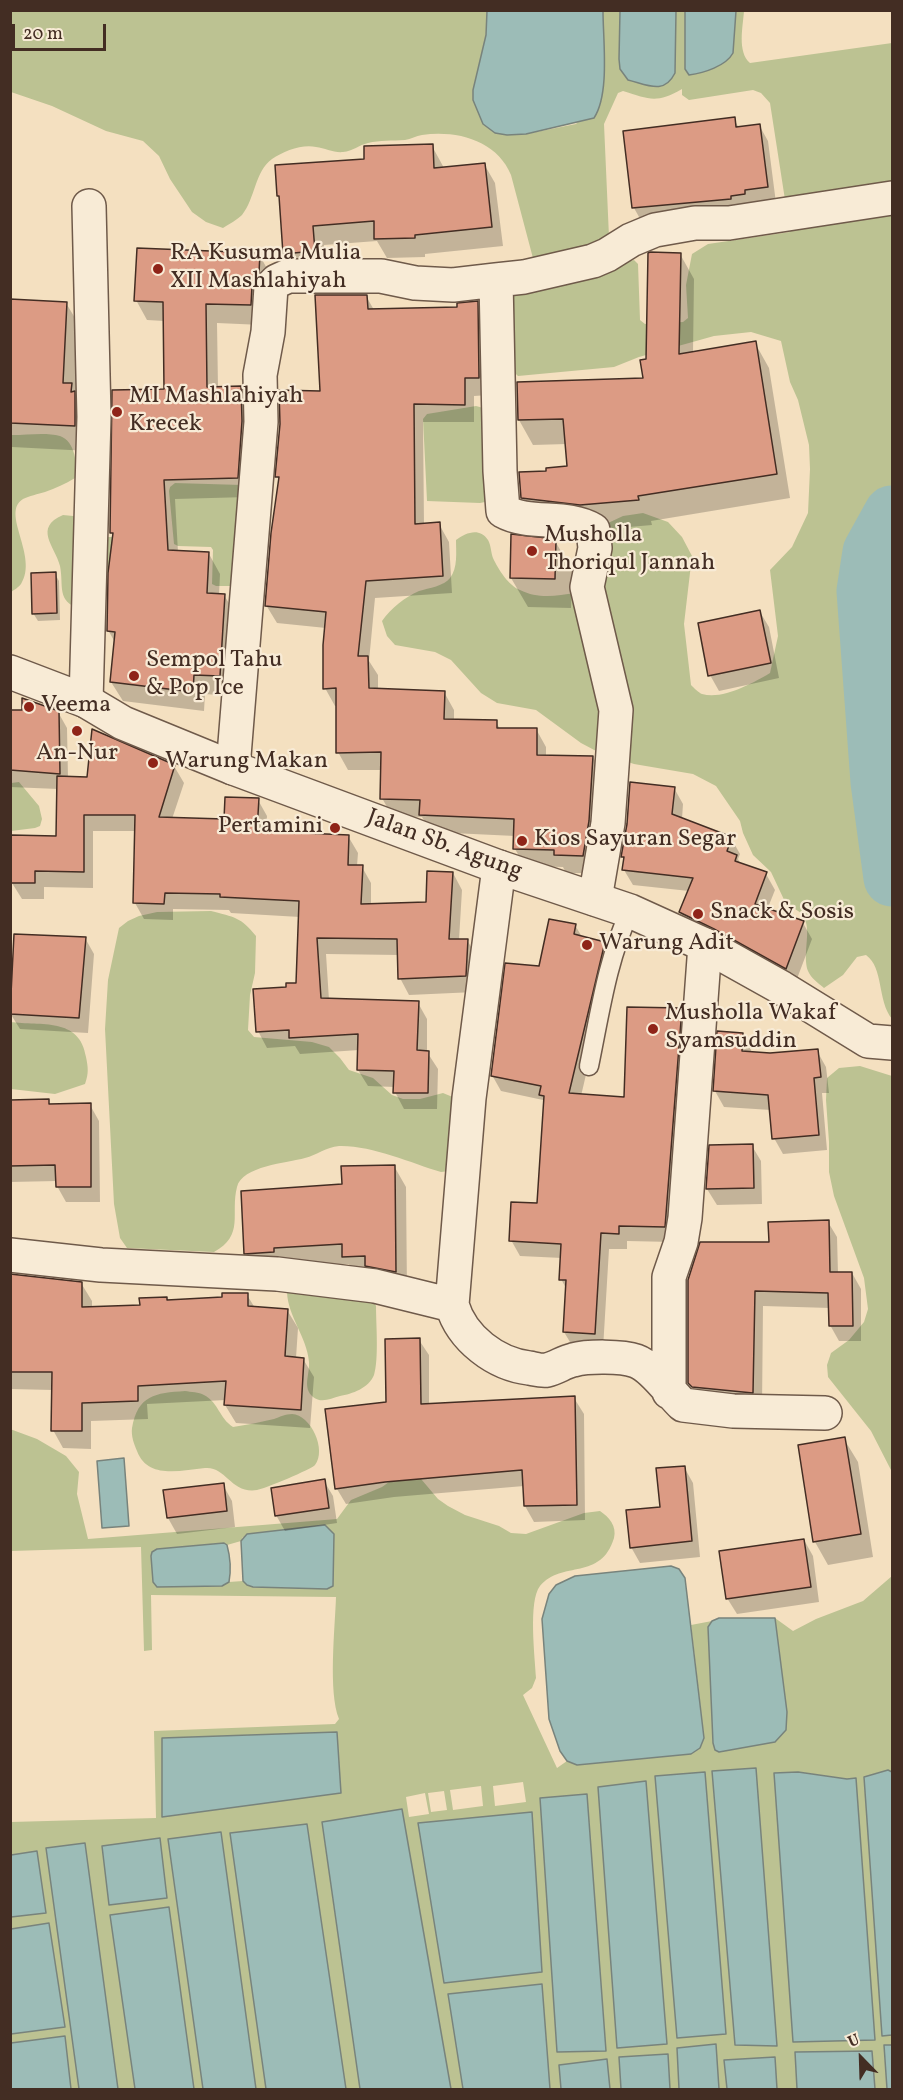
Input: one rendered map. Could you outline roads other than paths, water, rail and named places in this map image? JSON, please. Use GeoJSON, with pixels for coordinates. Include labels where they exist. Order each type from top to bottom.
{"type":"FeatureCollection","features":[{"type":"Feature","properties":{"kind":"street"},"geometry":{"type":"LineString","coordinates":[[233,768],[261,422],[260,375],[268,332],[271,287],[277,281],[288,276],[381,276],[415,283],[453,285],[524,277],[600,258],[631,240],[655,230],[695,223],[729,223],[892,198]]}},
{"type":"Feature","properties":{"kind":"street"},"geometry":{"type":"LineString","coordinates":[[86,701],[94,417],[88,206]]}},
{"type":"Feature","properties":{"kind":"street"},"geometry":{"type":"LineString","coordinates":[[496,280],[503,511],[532,518],[582,524],[593,530],[595,548],[587,587],[616,710],[608,823],[595,899]]}},
{"type":"Feature","properties":{"kind":"street","name":"Jalan Sb. Agung"},"geometry":{"type":"LineString","coordinates":[[10,672],[86,701],[123,723],[233,768],[499,867],[630,911],[705,945],[880,1042]]}},
{"type":"Feature","properties":{"kind":"street"},"geometry":{"type":"LineString","coordinates":[[499,867],[470,1098],[452,1305],[458,1320],[495,1358],[516,1366],[546,1370],[573,1360],[594,1356],[637,1361],[654,1373],[683,1405],[733,1411],[825,1413]]}},
{"type":"Feature","properties":{"kind":"street"},"geometry":{"type":"LineString","coordinates":[[669,1392],[669,1277],[681,1242],[685,1218],[705,945]]}},
{"type":"Feature","properties":{"kind":"street"},"geometry":{"type":"LineString","coordinates":[[10,1255],[101,1265],[277,1274],[375,1286],[452,1305]]}},
{"type":"Feature","properties":{"kind":"lane"},"geometry":{"type":"LineString","coordinates":[[589,1066],[610,965],[618,938],[630,911]]}},
{"type":"Feature","properties":{"kind":"water"},"geometry":{"type":"Polygon","coordinates":[[[487,11],[603,11],[604,81],[599,108],[594,118],[526,134],[495,133],[483,124],[473,100],[473,90],[486,35],[487,11]]]}},
{"type":"Feature","properties":{"kind":"water"},"geometry":{"type":"Polygon","coordinates":[[[620,11],[676,11],[675,73],[666,84],[655,87],[628,80],[620,69],[620,11]]]}},
{"type":"Feature","properties":{"kind":"water"},"geometry":{"type":"Polygon","coordinates":[[[685,11],[736,11],[733,53],[730,58],[708,71],[689,75],[685,69],[685,11]]]}},
{"type":"Feature","properties":{"kind":"water"},"geometry":{"type":"Polygon","coordinates":[[[124,1458],[129,1526],[102,1528],[97,1461],[124,1458]]]}},
{"type":"Feature","properties":{"kind":"water"},"geometry":{"type":"Polygon","coordinates":[[[325,1525],[334,1534],[333,1586],[327,1589],[253,1587],[243,1581],[241,1541],[247,1534],[325,1525]]]}},
{"type":"Feature","properties":{"kind":"water"},"geometry":{"type":"Polygon","coordinates":[[[224,1543],[228,1549],[230,1573],[229,1582],[222,1586],[157,1587],[153,1582],[151,1556],[152,1552],[157,1549],[224,1543]]]}},
{"type":"Feature","properties":{"kind":"water"},"geometry":{"type":"Polygon","coordinates":[[[671,1566],[679,1569],[685,1578],[704,1738],[700,1748],[691,1754],[577,1765],[567,1761],[560,1751],[549,1719],[542,1619],[549,1594],[556,1585],[575,1576],[671,1566]]]}},
{"type":"Feature","properties":{"kind":"water"},"geometry":{"type":"Polygon","coordinates":[[[719,1618],[775,1618],[787,1712],[786,1730],[775,1742],[719,1752],[715,1750],[708,1627],[712,1621],[719,1618]]]}},
{"type":"Feature","properties":{"kind":"water"},"geometry":{"type":"Polygon","coordinates":[[[337,1732],[341,1793],[162,1817],[162,1738],[337,1732]]]}},
{"type":"Feature","properties":{"kind":"water"},"geometry":{"type":"Polygon","coordinates":[[[756,1768],[777,2046],[735,2045],[712,1771],[756,1768]]]}},
{"type":"Feature","properties":{"kind":"water"},"geometry":{"type":"Polygon","coordinates":[[[888,1770],[892,1772],[892,2035],[882,2036],[864,1777],[888,1770]]]}},
{"type":"Feature","properties":{"kind":"water"},"geometry":{"type":"Polygon","coordinates":[[[705,1772],[726,2034],[677,2038],[655,1776],[705,1772]]]}},
{"type":"Feature","properties":{"kind":"water"},"geometry":{"type":"Polygon","coordinates":[[[798,1772],[847,1779],[856,1778],[875,2040],[793,2042],[774,1773],[798,1772]]]}},
{"type":"Feature","properties":{"kind":"water"},"geometry":{"type":"Polygon","coordinates":[[[646,1781],[667,2044],[617,2048],[598,1787],[646,1781]]]}},
{"type":"Feature","properties":{"kind":"water"},"geometry":{"type":"Polygon","coordinates":[[[587,1794],[606,2051],[557,2052],[540,1798],[587,1794]]]}},
{"type":"Feature","properties":{"kind":"water"},"geometry":{"type":"Polygon","coordinates":[[[402,1809],[451,2089],[360,2089],[322,1822],[402,1809]]]}},
{"type":"Feature","properties":{"kind":"water"},"geometry":{"type":"Polygon","coordinates":[[[532,1812],[542,1972],[444,1983],[418,1823],[532,1812]]]}},
{"type":"Feature","properties":{"kind":"water"},"geometry":{"type":"Polygon","coordinates":[[[307,1824],[346,2089],[266,2089],[230,1833],[307,1824]]]}},
{"type":"Feature","properties":{"kind":"water"},"geometry":{"type":"Polygon","coordinates":[[[221,1832],[256,2089],[203,2089],[168,1839],[221,1832]]]}},
{"type":"Feature","properties":{"kind":"water"},"geometry":{"type":"Polygon","coordinates":[[[160,1838],[167,1898],[109,1905],[102,1846],[160,1838]]]}},
{"type":"Feature","properties":{"kind":"water"},"geometry":{"type":"Polygon","coordinates":[[[85,1843],[118,2089],[79,2089],[46,1848],[85,1843]]]}},
{"type":"Feature","properties":{"kind":"water"},"geometry":{"type":"Polygon","coordinates":[[[37,1851],[46,1913],[11,1917],[11,1855],[37,1851]]]}},
{"type":"Feature","properties":{"kind":"water"},"geometry":{"type":"Polygon","coordinates":[[[169,1907],[194,2089],[135,2089],[110,1915],[169,1907]]]}},
{"type":"Feature","properties":{"kind":"water"},"geometry":{"type":"Polygon","coordinates":[[[49,1923],[65,2027],[11,2034],[11,1929],[49,1923]]]}},
{"type":"Feature","properties":{"kind":"water"},"geometry":{"type":"Polygon","coordinates":[[[542,1984],[550,2089],[463,2089],[448,1994],[542,1984]]]}},
{"type":"Feature","properties":{"kind":"water"},"geometry":{"type":"Polygon","coordinates":[[[65,2036],[71,2089],[11,2089],[11,2043],[65,2036]]]}},
{"type":"Feature","properties":{"kind":"water"},"geometry":{"type":"Polygon","coordinates":[[[716,2044],[719,2089],[679,2089],[677,2048],[716,2044]]]}},
{"type":"Feature","properties":{"kind":"water"},"geometry":{"type":"Polygon","coordinates":[[[884,2045],[892,2045],[892,2089],[887,2089],[884,2045]]]}},
{"type":"Feature","properties":{"kind":"water"},"geometry":{"type":"Polygon","coordinates":[[[872,2051],[875,2089],[797,2089],[795,2052],[872,2051]]]}},
{"type":"Feature","properties":{"kind":"water"},"geometry":{"type":"Polygon","coordinates":[[[668,2054],[670,2089],[621,2089],[619,2057],[668,2054]]]}},
{"type":"Feature","properties":{"kind":"water"},"geometry":{"type":"Polygon","coordinates":[[[775,2057],[777,2089],[727,2089],[724,2060],[775,2057]]]}},
{"type":"Feature","properties":{"kind":"water"},"geometry":{"type":"Polygon","coordinates":[[[607,2059],[610,2089],[561,2089],[559,2065],[607,2059]]]}},
{"type":"Feature","properties":{"kind":"waterway"},"geometry":{"type":"LineString","coordinates":[[892,514],[871,552],[865,591],[879,782],[892,878]]}},
{"type":"Feature","properties":{"kind":"place","name":"RA Kusuma Mulia XII Mashlahiyah"},"geometry":{"type":"Point","coordinates":[158,269]}},
{"type":"Feature","properties":{"kind":"place","name":"MI Mashlahiyah Krecek"},"geometry":{"type":"Point","coordinates":[117,412]}},
{"type":"Feature","properties":{"kind":"place","name":"Musholla Thoriqul Jannah"},"geometry":{"type":"Point","coordinates":[532,551]}},
{"type":"Feature","properties":{"kind":"place","name":"Sempol Tahu & Pop Ice"},"geometry":{"type":"Point","coordinates":[134,676]}},
{"type":"Feature","properties":{"kind":"place","name":"Veema"},"geometry":{"type":"Point","coordinates":[29,707]}},
{"type":"Feature","properties":{"kind":"place","name":"An-Nur"},"geometry":{"type":"Point","coordinates":[77,731]}},
{"type":"Feature","properties":{"kind":"place","name":"Warung Makan"},"geometry":{"type":"Point","coordinates":[153,763]}},
{"type":"Feature","properties":{"kind":"place","name":"Pertamini"},"geometry":{"type":"Point","coordinates":[335,828]}},
{"type":"Feature","properties":{"kind":"place","name":"Kios Sayuran Segar"},"geometry":{"type":"Point","coordinates":[522,841]}},
{"type":"Feature","properties":{"kind":"place","name":"Snack & Sosis"},"geometry":{"type":"Point","coordinates":[698,914]}},
{"type":"Feature","properties":{"kind":"place","name":"Warung Adit"},"geometry":{"type":"Point","coordinates":[587,945]}},
{"type":"Feature","properties":{"kind":"place","name":"Musholla Wakaf Syamsuddin"},"geometry":{"type":"Point","coordinates":[653,1029]}}]}
